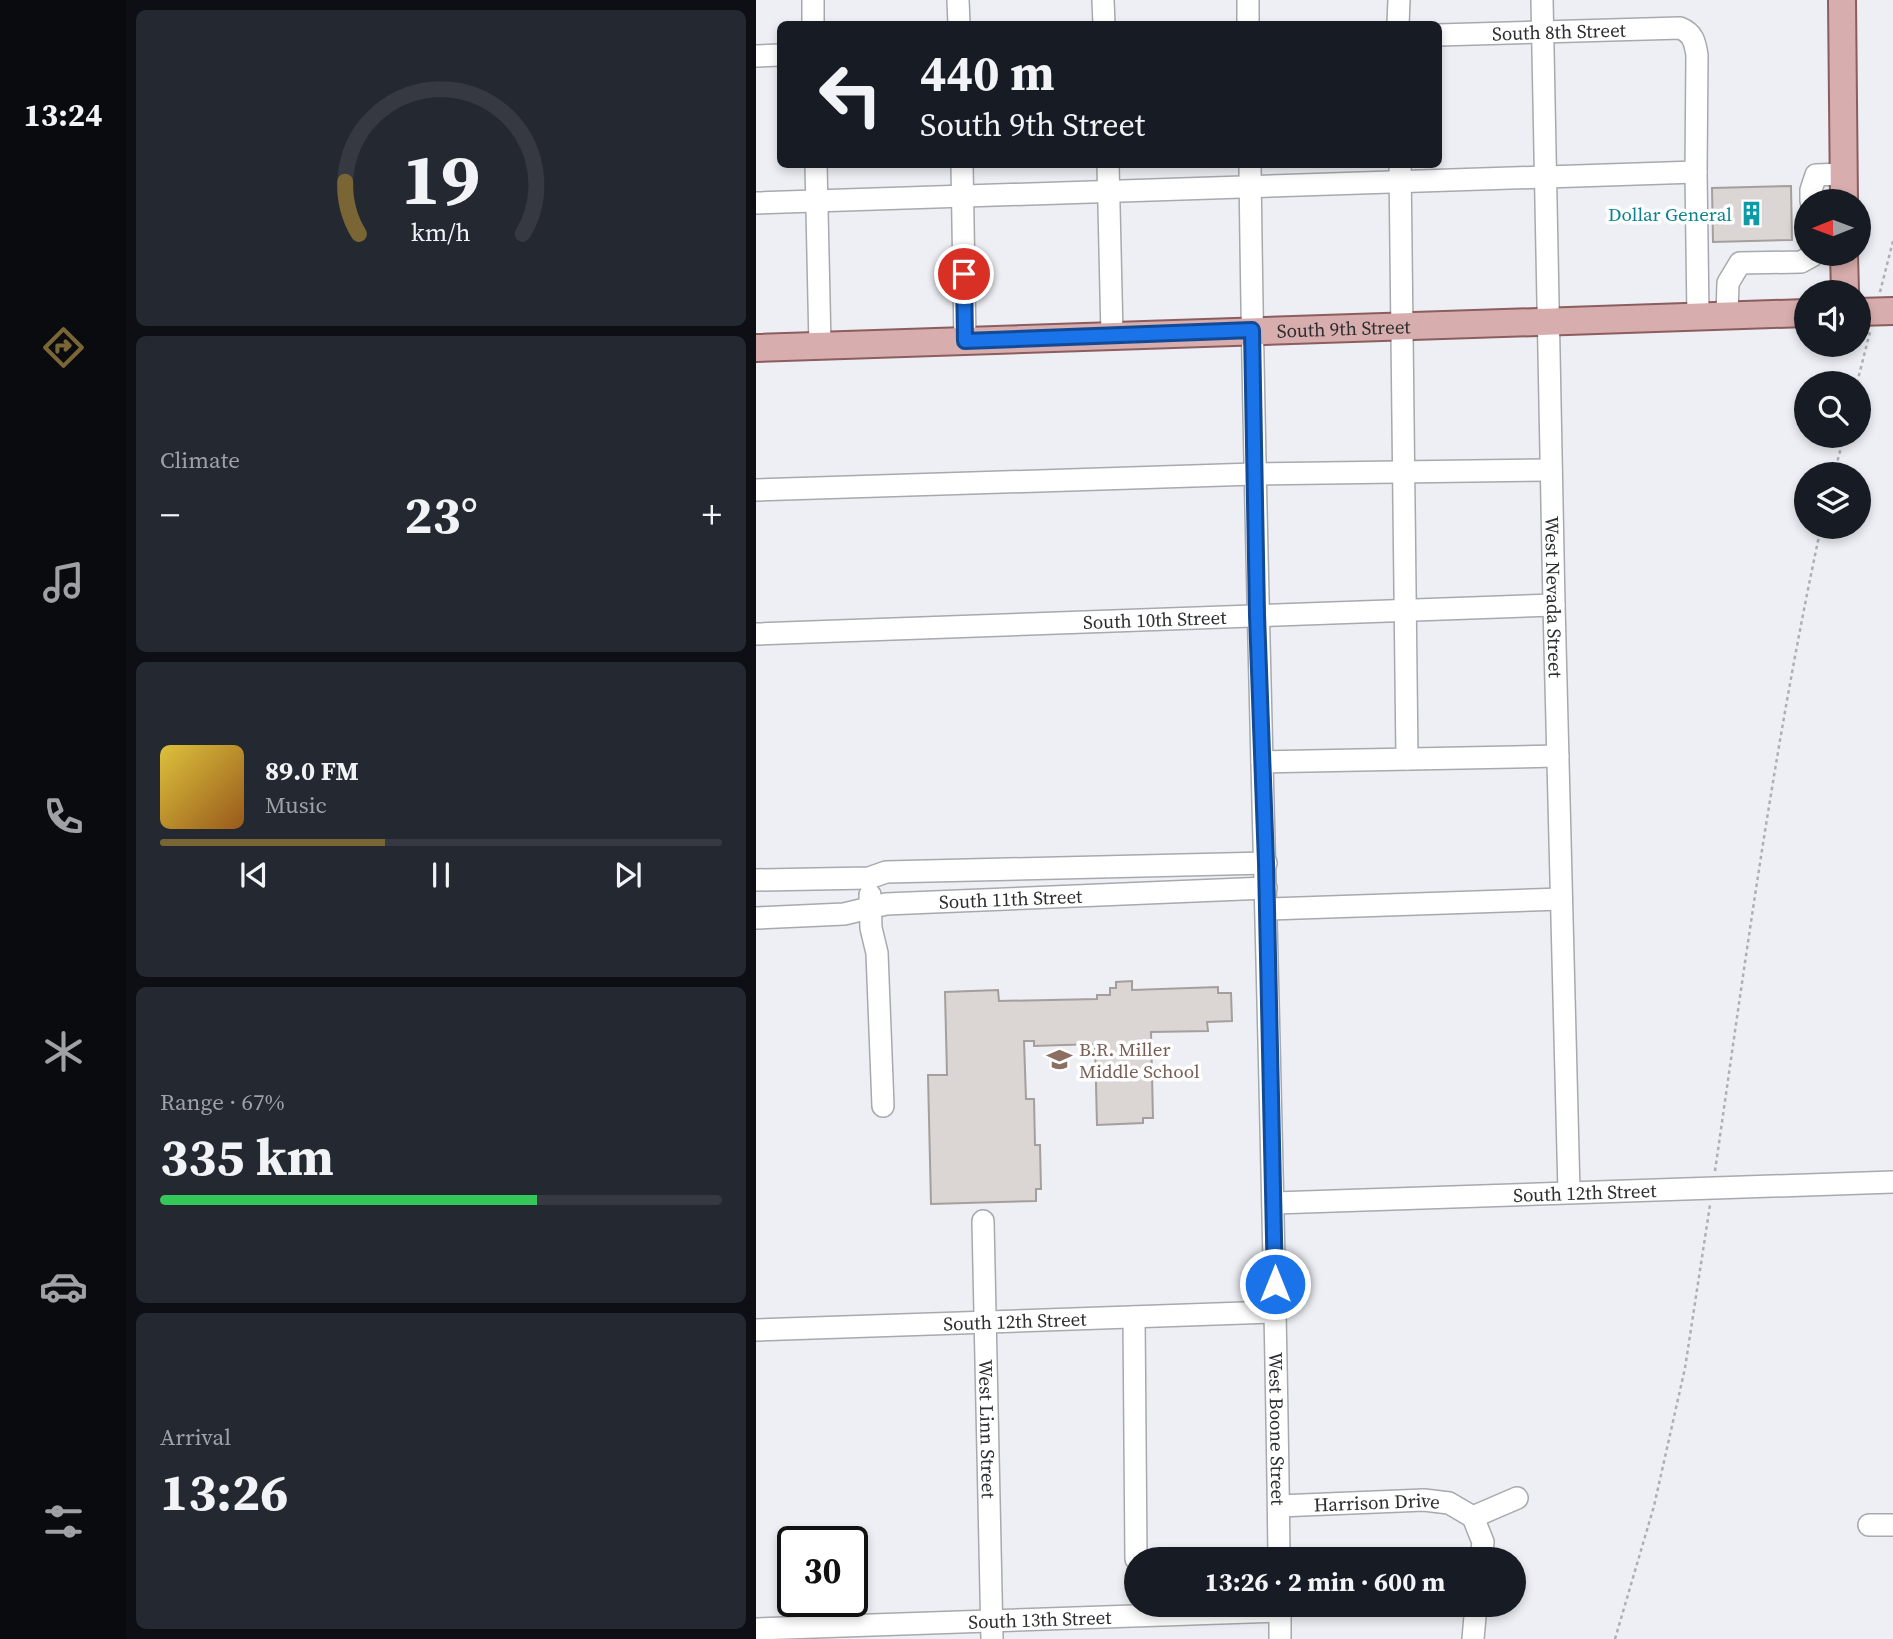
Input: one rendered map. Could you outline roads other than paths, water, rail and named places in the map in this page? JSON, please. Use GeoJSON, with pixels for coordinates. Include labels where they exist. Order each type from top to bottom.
{"type":"FeatureCollection","features":[{"type":"Feature","properties":{"kind":"main road"},"geometry":{"type":"LineString","coordinates":[[1842,0],[1844,189]]}},
{"type":"Feature","properties":{"kind":"main road"},"geometry":{"type":"LineString","coordinates":[[1871,312],[1893,311]]}},
{"type":"Feature","properties":{"kind":"main road","name":"South 9th Street"},"geometry":{"type":"LineString","coordinates":[[756,348],[1794,313]]}},
{"type":"Feature","properties":{"kind":"street"},"geometry":{"type":"LineString","coordinates":[[813,0],[813,21]]}},
{"type":"Feature","properties":{"kind":"street"},"geometry":{"type":"LineString","coordinates":[[958,0],[959,21]]}},
{"type":"Feature","properties":{"kind":"street"},"geometry":{"type":"LineString","coordinates":[[1103,0],[1104,21]]}},
{"type":"Feature","properties":{"kind":"street"},"geometry":{"type":"LineString","coordinates":[[1248,0],[1248,21]]}},
{"type":"Feature","properties":{"kind":"street"},"geometry":{"type":"LineString","coordinates":[[1398,21],[1399,0]]}},
{"type":"Feature","properties":{"kind":"street","name":"West Nevada Street"},"geometry":{"type":"LineString","coordinates":[[1542,0],[1569,1192]]}},
{"type":"Feature","properties":{"kind":"street","name":"South 8th Street"},"geometry":{"type":"LineString","coordinates":[[1442,35],[1680,28],[1688,32],[1694,41],[1697,55],[1696,172]]}},
{"type":"Feature","properties":{"kind":"street"},"geometry":{"type":"LineString","coordinates":[[756,56],[777,55]]}},
{"type":"Feature","properties":{"kind":"street"},"geometry":{"type":"LineString","coordinates":[[816,168],[820,346]]}},
{"type":"Feature","properties":{"kind":"street"},"geometry":{"type":"LineString","coordinates":[[962,168],[965,341]]}},
{"type":"Feature","properties":{"kind":"street"},"geometry":{"type":"LineString","coordinates":[[1108,168],[1112,335]]}},
{"type":"Feature","properties":{"kind":"street","name":"West Boone Street"},"geometry":{"type":"LineString","coordinates":[[1250,168],[1257,615],[1275,1203],[1279,1547]]}},
{"type":"Feature","properties":{"kind":"street"},"geometry":{"type":"LineString","coordinates":[[756,203],[1250,187],[1400,173],[1546,177],[1696,172],[1698,316]]}},
{"type":"Feature","properties":{"kind":"street"},"geometry":{"type":"LineString","coordinates":[[1400,173],[1407,759]]}},
{"type":"Feature","properties":{"kind":"street"},"geometry":{"type":"LineString","coordinates":[[1811,189],[1816,175],[1844,174]]}},
{"type":"Feature","properties":{"kind":"street"},"geometry":{"type":"LineString","coordinates":[[1727,315],[1728,283],[1740,263],[1794,262]]}},
{"type":"Feature","properties":{"kind":"street"},"geometry":{"type":"LineString","coordinates":[[756,490],[1254,474],[1551,470]]}},
{"type":"Feature","properties":{"kind":"street","name":"South 10th Street"},"geometry":{"type":"LineString","coordinates":[[756,634],[1554,605]]}},
{"type":"Feature","properties":{"kind":"street"},"geometry":{"type":"LineString","coordinates":[[1262,761],[1558,756]]}},
{"type":"Feature","properties":{"kind":"street","name":"South 11th Street"},"geometry":{"type":"LineString","coordinates":[[756,880],[869,878],[886,872],[1266,863]]}},
{"type":"Feature","properties":{"kind":"street"},"geometry":{"type":"LineString","coordinates":[[869,878],[871,928],[877,953],[883,1106]]}},
{"type":"Feature","properties":{"kind":"street","name":"South 11th Street"},"geometry":{"type":"LineString","coordinates":[[756,918],[844,914],[886,904],[1267,899],[1561,899]]}},
{"type":"Feature","properties":{"kind":"street","name":"South 12th Street"},"geometry":{"type":"LineString","coordinates":[[1275,1203],[1893,1182]]}},
{"type":"Feature","properties":{"kind":"street","name":"West Linn Street"},"geometry":{"type":"LineString","coordinates":[[984,1221],[992,1630]]}},
{"type":"Feature","properties":{"kind":"street","name":"South 12th Street"},"geometry":{"type":"LineString","coordinates":[[756,1331],[1275,1311]]}},
{"type":"Feature","properties":{"kind":"street"},"geometry":{"type":"LineString","coordinates":[[1134,1317],[1136,1547]]}},
{"type":"Feature","properties":{"kind":"street"},"geometry":{"type":"LineString","coordinates":[[1482,1547],[1473,1517],[1517,1498]]}},
{"type":"Feature","properties":{"kind":"street","name":"Harrison Drive"},"geometry":{"type":"LineString","coordinates":[[1279,1506],[1424,1500],[1449,1503],[1473,1517]]}},
{"type":"Feature","properties":{"kind":"street"},"geometry":{"type":"LineString","coordinates":[[1869,1525],[1893,1525]]}},
{"type":"Feature","properties":{"kind":"street","name":"South 13th Street"},"geometry":{"type":"LineString","coordinates":[[756,1629],[848,1632],[992,1630],[1124,1612]]}},
{"type":"Feature","properties":{"kind":"street"},"geometry":{"type":"LineString","coordinates":[[1280,1617],[1280,1639]]}},
{"type":"Feature","properties":{"kind":"street"},"geometry":{"type":"LineString","coordinates":[[1473,1639],[1475,1617]]}},
{"type":"Feature","properties":{"kind":"place","name":"Dollar General"},"geometry":{"type":"Point","coordinates":[1752,214]}},
{"type":"Feature","properties":{"kind":"place","name":"B.R. Miller Middle School"},"geometry":{"type":"Point","coordinates":[1059,1060]}}]}
